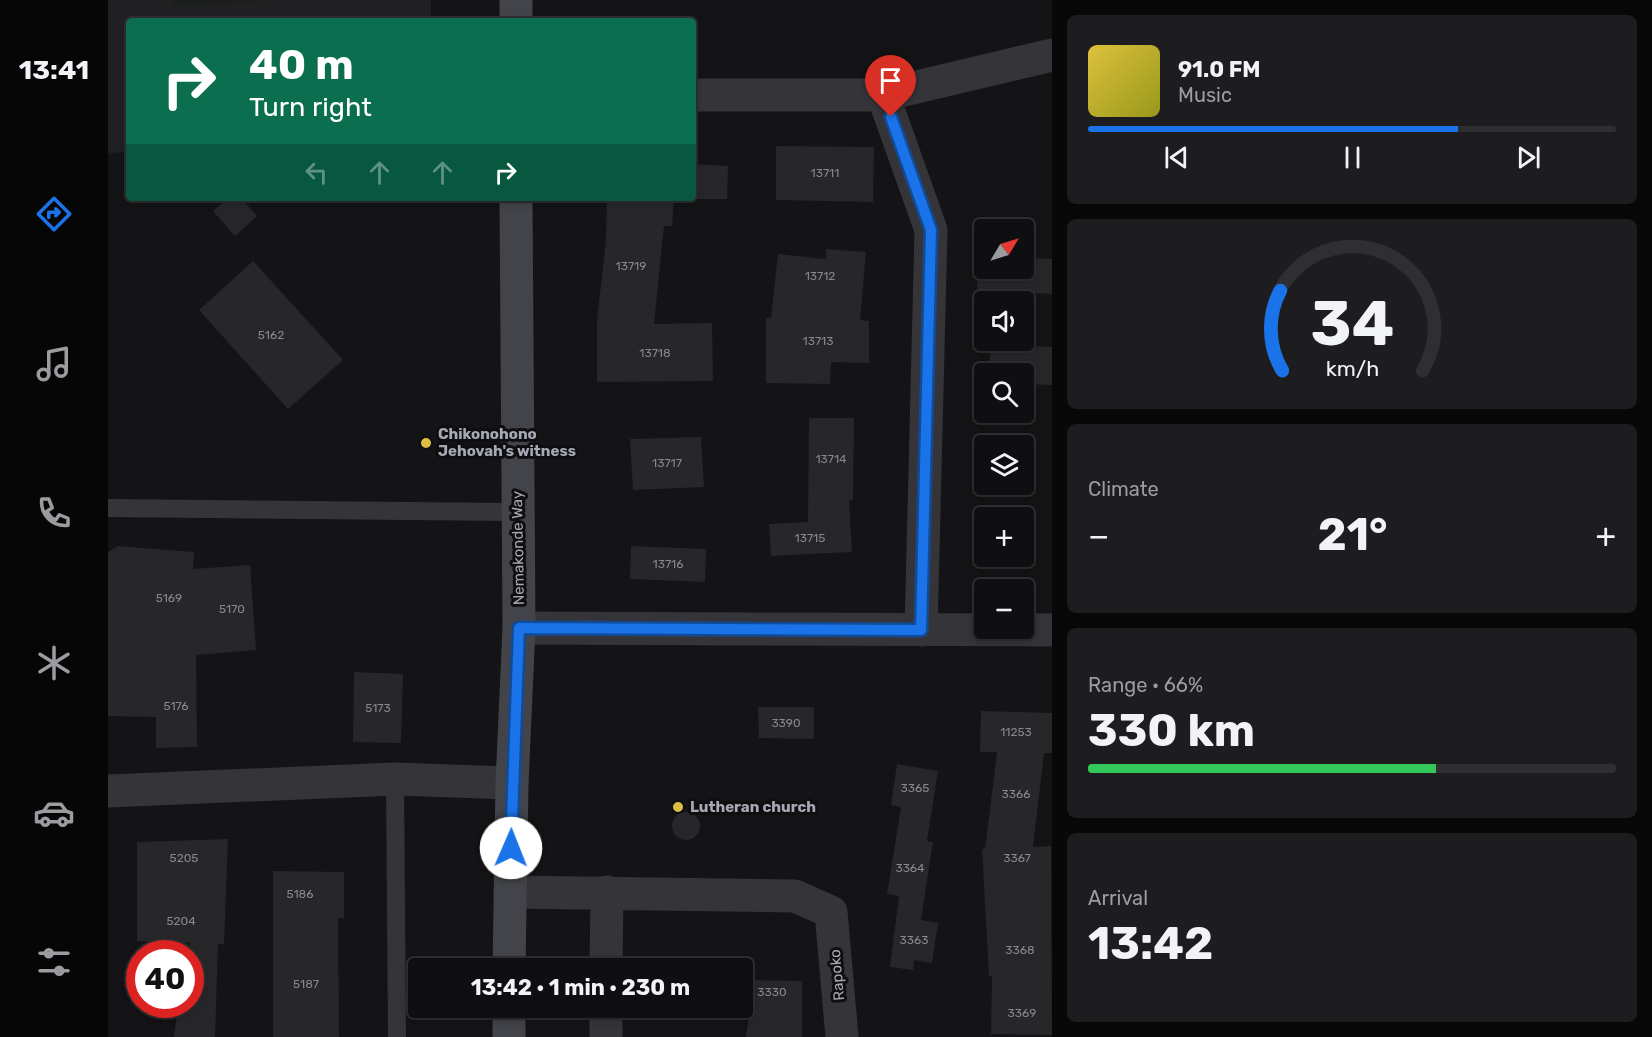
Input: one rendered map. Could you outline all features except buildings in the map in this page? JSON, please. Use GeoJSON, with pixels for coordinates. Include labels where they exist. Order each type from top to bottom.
{"type":"FeatureCollection","features":[{"type":"Feature","properties":{"kind":"street"},"geometry":{"type":"LineString","coordinates":[[516,0],[516,18]]}},
{"type":"Feature","properties":{"kind":"street"},"geometry":{"type":"LineString","coordinates":[[696,96],[883,95],[1052,55]]}},
{"type":"Feature","properties":{"kind":"street"},"geometry":{"type":"LineString","coordinates":[[883,95],[931,230],[921,630]]}},
{"type":"Feature","properties":{"kind":"street","name":"Nemakonde Way"},"geometry":{"type":"LineString","coordinates":[[509,958],[512,783],[519,628],[516,201]]}},
{"type":"Feature","properties":{"kind":"street"},"geometry":{"type":"LineString","coordinates":[[519,628],[1052,630]]}},
{"type":"Feature","properties":{"kind":"street"},"geometry":{"type":"LineString","coordinates":[[108,791],[395,779],[512,783]]}},
{"type":"Feature","properties":{"kind":"street"},"geometry":{"type":"LineString","coordinates":[[510,892],[607,892],[606,958]]}},
{"type":"Feature","properties":{"kind":"street","name":"Rapoko"},"geometry":{"type":"LineString","coordinates":[[607,892],[795,896],[831,912],[842,1037]]}},
{"type":"Feature","properties":{"kind":"street"},"geometry":{"type":"LineString","coordinates":[[509,1018],[509,1037]]}},
{"type":"Feature","properties":{"kind":"street"},"geometry":{"type":"LineString","coordinates":[[606,1018],[606,1037]]}},
{"type":"Feature","properties":{"kind":"lane"},"geometry":{"type":"LineString","coordinates":[[108,507],[518,512]]}},
{"type":"Feature","properties":{"kind":"lane"},"geometry":{"type":"LineString","coordinates":[[395,779],[397,1037]]}},
{"type":"Feature","properties":{"kind":"shaded area"},"geometry":{"type":"Polygon","coordinates":[[[108,0],[431,0],[431,18],[126,18],[126,152],[108,153],[108,0]]]}},
{"type":"Feature","properties":{"kind":"shaded area"},"geometry":{"type":"Polygon","coordinates":[[[173,0],[277,0],[174,5],[173,0]]]}},
{"type":"Feature","properties":{"kind":"place","name":"Chikonohono Jehovah's witness"},"geometry":{"type":"Point","coordinates":[426,443]}},
{"type":"Feature","properties":{"kind":"place","name":"Lutheran church"},"geometry":{"type":"Point","coordinates":[678,807]}},
{"type":"Feature","properties":{"kind":"route"},"geometry":{"type":"LineString","coordinates":[[511,848],[519,628],[921,630],[931,230],[891,117]]}}]}
